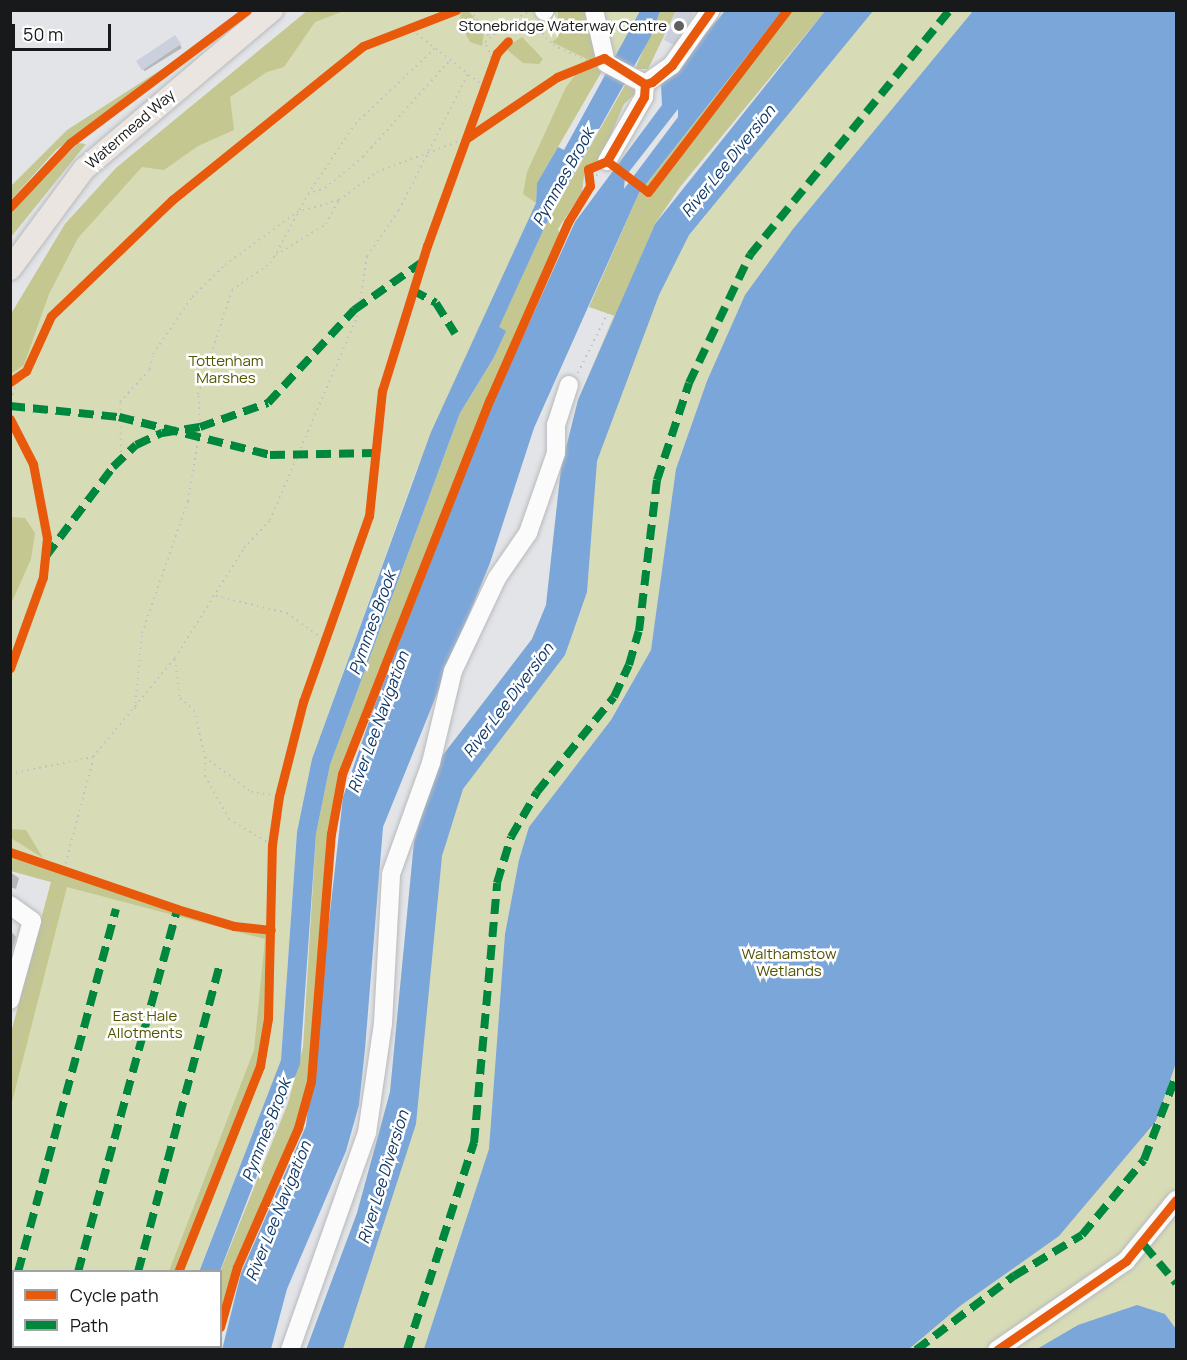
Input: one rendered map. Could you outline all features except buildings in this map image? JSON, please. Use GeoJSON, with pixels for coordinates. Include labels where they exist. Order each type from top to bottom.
{"type":"FeatureCollection","features":[{"type":"Feature","properties":{"kind":"main road","name":"Watermead Way"},"geometry":{"type":"LineString","coordinates":[[10,269],[84,169],[272,10]]}},
{"type":"Feature","properties":{"kind":"lane"},"geometry":{"type":"LineString","coordinates":[[594,10],[603,63],[638,81],[644,97],[608,161]]}},
{"type":"Feature","properties":{"kind":"lane"},"geometry":{"type":"LineString","coordinates":[[638,81],[667,70],[711,10]]}},
{"type":"Feature","properties":{"kind":"lane"},"geometry":{"type":"LineString","coordinates":[[290,1350],[367,1133],[382,1035],[391,874],[431,763],[453,671],[497,578],[528,533],[556,453],[556,424],[570,385]]}},
{"type":"Feature","properties":{"kind":"lane"},"geometry":{"type":"LineString","coordinates":[[10,905],[32,918],[10,1000]]}},
{"type":"Feature","properties":{"kind":"lane"},"geometry":{"type":"LineString","coordinates":[[997,1350],[1126,1261],[1176,1200]]}},
{"type":"Feature","properties":{"kind":"path"},"geometry":{"type":"LineString","coordinates":[[470,10],[489,36],[486,50],[494,63]]}},
{"type":"Feature","properties":{"kind":"path"},"geometry":{"type":"LineString","coordinates":[[510,22],[538,13],[554,45],[603,63]]}},
{"type":"Feature","properties":{"kind":"path"},"geometry":{"type":"LineString","coordinates":[[407,31],[424,25]]}},
{"type":"Feature","properties":{"kind":"path"},"geometry":{"type":"LineString","coordinates":[[489,36],[500,30]]}},
{"type":"Feature","properties":{"kind":"path"},"geometry":{"type":"LineString","coordinates":[[407,31],[435,48],[486,88]]}},
{"type":"Feature","properties":{"kind":"path"},"geometry":{"type":"LineString","coordinates":[[482,98],[494,63],[510,40]]}},
{"type":"Feature","properties":{"kind":"path"},"geometry":{"type":"LineString","coordinates":[[275,255],[297,212],[355,124],[435,48]]}},
{"type":"Feature","properties":{"kind":"path"},"geometry":{"type":"LineString","coordinates":[[308,194],[325,188],[363,157],[450,60]]}},
{"type":"Feature","properties":{"kind":"path"},"geometry":{"type":"LineString","coordinates":[[575,69],[603,63]]}},
{"type":"Feature","properties":{"kind":"path"},"geometry":{"type":"LineString","coordinates":[[10,1072],[64,870],[74,812],[93,757],[175,658],[281,502],[357,317],[367,256],[427,157],[468,74]]}},
{"type":"Feature","properties":{"kind":"path"},"geometry":{"type":"LineString","coordinates":[[121,458],[120,402],[150,369],[153,354],[192,297],[297,212],[339,200],[377,172],[427,157],[471,133]]}},
{"type":"Feature","properties":{"kind":"path"},"geometry":{"type":"LineString","coordinates":[[460,158],[471,133]]}},
{"type":"Feature","properties":{"kind":"path"},"geometry":{"type":"LineString","coordinates":[[590,186],[588,169],[608,161]]}},
{"type":"Feature","properties":{"kind":"path"},"geometry":{"type":"LineString","coordinates":[[585,195],[596,177]]}},
{"type":"Feature","properties":{"kind":"path"},"geometry":{"type":"LineString","coordinates":[[570,385],[588,360],[617,294],[622,248],[643,189],[654,182]]}},
{"type":"Feature","properties":{"kind":"path"},"geometry":{"type":"LineString","coordinates":[[200,427],[198,394],[232,290],[275,255],[326,224],[339,200]]}},
{"type":"Feature","properties":{"kind":"path"},"geometry":{"type":"LineString","coordinates":[[10,400],[15,381],[26,371]]}},
{"type":"Feature","properties":{"kind":"path"},"geometry":{"type":"LineString","coordinates":[[135,709],[142,633],[188,501],[198,434]]}},
{"type":"Feature","properties":{"kind":"path"},"geometry":{"type":"LineString","coordinates":[[216,596],[287,613],[326,641]]}},
{"type":"Feature","properties":{"kind":"path"},"geometry":{"type":"LineString","coordinates":[[322,652],[330,631]]}},
{"type":"Feature","properties":{"kind":"path"},"geometry":{"type":"LineString","coordinates":[[175,658],[180,698],[194,710],[205,757],[205,776],[229,819],[272,845]]}},
{"type":"Feature","properties":{"kind":"path"},"geometry":{"type":"LineString","coordinates":[[10,774],[93,757]]}},
{"type":"Feature","properties":{"kind":"path"},"geometry":{"type":"LineString","coordinates":[[205,757],[251,792],[279,796]]}},
{"type":"Feature","properties":{"kind":"path"},"geometry":{"type":"LineString","coordinates":[[271,862],[273,833]]}},
{"type":"Feature","properties":{"kind":"path"},"geometry":{"type":"LineString","coordinates":[[53,867],[75,874]]}},
{"type":"Feature","properties":{"kind":"green space","name":"Tottenham Marshes"},"geometry":{"type":"Polygon","coordinates":[[[307,11],[640,11],[608,75],[602,71],[537,183],[536,203],[416,471],[312,759],[297,832],[281,1060],[199,1270],[12,1270],[12,1348],[168,1349],[11,1349],[11,1033],[51,882],[11,871],[11,314],[65,224],[116,168],[307,11]]]}},
{"type":"Feature","properties":{"kind":"green space"},"geometry":{"type":"Polygon","coordinates":[[[307,11],[344,11],[315,22],[284,67],[267,72],[230,97],[234,130],[198,146],[164,170],[142,167],[78,238],[49,294],[24,365],[11,374],[11,314],[65,224],[116,168],[307,11]]]}},
{"type":"Feature","properties":{"kind":"green space"},"geometry":{"type":"Polygon","coordinates":[[[462,11],[469,11],[484,32],[482,46],[470,42],[459,22],[462,11]]]}},
{"type":"Feature","properties":{"kind":"green space"},"geometry":{"type":"Polygon","coordinates":[[[589,11],[586,22],[597,59],[593,62],[552,42],[557,38],[558,12],[589,11]]]}},
{"type":"Feature","properties":{"kind":"green space"},"geometry":{"type":"Polygon","coordinates":[[[660,11],[676,11],[648,69],[635,69],[660,11]]]}},
{"type":"Feature","properties":{"kind":"green space"},"geometry":{"type":"Polygon","coordinates":[[[782,11],[825,11],[680,187],[655,224],[615,316],[589,307],[639,193],[782,11]]]}},
{"type":"Feature","properties":{"kind":"green space","name":"Walthamstow Wetlands"},"geometry":{"type":"Polygon","coordinates":[[[825,11],[1176,11],[1176,1349],[306,1350],[357,1213],[390,1092],[414,842],[436,764],[532,639],[546,605],[561,468],[578,400],[636,262],[825,11]]]}},
{"type":"Feature","properties":{"kind":"green space"},"geometry":{"type":"Polygon","coordinates":[[[522,37],[543,59],[539,64],[523,63],[505,48],[522,37]]]}},
{"type":"Feature","properties":{"kind":"green space"},"geometry":{"type":"Polygon","coordinates":[[[176,60],[56,150],[11,200],[11,186],[67,130],[176,60]]]}},
{"type":"Feature","properties":{"kind":"green space"},"geometry":{"type":"Polygon","coordinates":[[[599,66],[602,71],[537,183],[536,203],[523,194],[527,172],[566,87],[577,73],[599,66]]]}},
{"type":"Feature","properties":{"kind":"green space"},"geometry":{"type":"Polygon","coordinates":[[[625,85],[638,91],[624,104],[601,158],[585,168],[582,192],[558,229],[560,236],[457,472],[340,774],[328,834],[309,1080],[296,1128],[235,1267],[222,1316],[221,1270],[288,1103],[303,1047],[316,834],[330,765],[460,413],[493,359],[498,327],[546,224],[625,85]]]}},
{"type":"Feature","properties":{"kind":"green space"},"geometry":{"type":"Polygon","coordinates":[[[78,143],[86,144],[11,237],[11,212],[78,143]]]}},
{"type":"Feature","properties":{"kind":"green space"},"geometry":{"type":"Polygon","coordinates":[[[11,517],[25,518],[35,533],[31,559],[11,604],[11,517]]]}},
{"type":"Feature","properties":{"kind":"green space"},"geometry":{"type":"Polygon","coordinates":[[[10,829],[26,830],[43,858],[11,838],[10,829]]]}},
{"type":"Feature","properties":{"kind":"green space"},"geometry":{"type":"Polygon","coordinates":[[[11,856],[176,913],[266,933],[264,1018],[257,1065],[174,1270],[169,1270],[254,1050],[265,939],[67,887],[11,1106],[11,1033],[51,882],[11,871],[11,856]]]}},
{"type":"Feature","properties":{"kind":"water","name":"Pymmes Brook"},"geometry":{"type":"Polygon","coordinates":[[[640,11],[660,11],[651,36],[546,224],[499,327],[506,331],[493,359],[460,413],[330,765],[316,834],[300,1064],[220,1270],[200,1270],[281,1060],[297,832],[312,759],[431,432],[536,203],[537,183],[558,147],[564,150],[640,11]]]}},
{"type":"Feature","properties":{"kind":"water","name":"River Lee Navigation"},"geometry":{"type":"Polygon","coordinates":[[[725,11],[782,11],[639,193],[534,428],[490,563],[383,827],[359,1105],[346,1151],[287,1289],[271,1349],[222,1350],[241,1273],[306,1126],[343,797],[373,710],[489,411],[575,222],[662,105],[661,85],[725,11]],[[678,109],[625,177],[624,189],[678,117],[678,109]]]}},
{"type":"Feature","properties":{"kind":"water","name":"River Lee Diversion"},"geometry":{"type":"Polygon","coordinates":[[[825,11],[873,11],[689,235],[659,295],[597,461],[587,592],[565,655],[463,789],[442,856],[416,1124],[343,1349],[306,1350],[357,1213],[390,1092],[414,842],[436,764],[532,639],[546,605],[561,468],[578,400],[655,224],[825,11]]]}},
{"type":"Feature","properties":{"kind":"water","name":"Walthamstow Wetlands"},"geometry":{"type":"Polygon","coordinates":[[[973,11],[1176,11],[1176,1063],[1156,1121],[1059,1236],[960,1306],[909,1349],[424,1349],[489,1149],[505,934],[519,860],[529,827],[611,720],[651,650],[676,469],[707,381],[745,295],[793,229],[973,11]]]}},
{"type":"Feature","properties":{"kind":"water"},"geometry":{"type":"Polygon","coordinates":[[[1137,1305],[1165,1314],[1176,1329],[1176,1349],[1037,1349],[1078,1325],[1137,1305]]]}},
{"type":"Feature","properties":{"kind":"marked path"},"geometry":{"type":"LineString","coordinates":[[407,1350],[474,1143],[497,883],[511,837],[537,792],[614,697],[629,665],[639,631],[657,480],[689,383],[750,255],[950,10]]}},
{"type":"Feature","properties":{"kind":"marked path"},"geometry":{"type":"LineString","coordinates":[[46,556],[113,467],[136,445],[162,433],[200,427],[268,403],[354,310],[422,262]]}},
{"type":"Feature","properties":{"kind":"marked path"},"geometry":{"type":"LineString","coordinates":[[412,290],[436,303],[455,334]]}},
{"type":"Feature","properties":{"kind":"marked path"},"geometry":{"type":"LineString","coordinates":[[10,406],[119,417],[270,455],[376,453]]}},
{"type":"Feature","properties":{"kind":"marked path"},"geometry":{"type":"LineString","coordinates":[[19,1270],[116,909]]}},
{"type":"Feature","properties":{"kind":"marked path"},"geometry":{"type":"LineString","coordinates":[[79,1270],[177,909]]}},
{"type":"Feature","properties":{"kind":"marked path"},"geometry":{"type":"LineString","coordinates":[[139,1270],[219,968]]}},
{"type":"Feature","properties":{"kind":"marked path"},"geometry":{"type":"LineString","coordinates":[[916,1350],[1014,1276],[1082,1235],[1144,1160],[1176,1076]]}},
{"type":"Feature","properties":{"kind":"marked path"},"geometry":{"type":"LineString","coordinates":[[1144,1245],[1176,1283]]}},
{"type":"Feature","properties":{"kind":"marked path"},"geometry":{"type":"LineString","coordinates":[[10,1298],[12,1292]]}},
{"type":"Feature","properties":{"kind":"cycle path"},"geometry":{"type":"LineString","coordinates":[[10,207],[70,143],[247,10]]}},
{"type":"Feature","properties":{"kind":"cycle path"},"geometry":{"type":"LineString","coordinates":[[10,382],[26,371],[51,316],[172,200],[363,46],[456,10]]}},
{"type":"Feature","properties":{"kind":"cycle path"},"geometry":{"type":"LineString","coordinates":[[467,138],[557,77],[604,58],[645,84],[652,82],[672,65],[711,10]]}},
{"type":"Feature","properties":{"kind":"cycle path"},"geometry":{"type":"LineString","coordinates":[[222,1320],[237,1267],[298,1128],[311,1081],[331,834],[342,774],[490,399],[568,222],[590,186],[588,169],[607,161],[648,192],[787,10]]}},
{"type":"Feature","properties":{"kind":"cycle path"},"geometry":{"type":"LineString","coordinates":[[179,1270],[260,1066],[268,1018],[272,845],[279,796],[303,702],[369,516],[382,391],[427,246],[497,53],[508,41]]}},
{"type":"Feature","properties":{"kind":"cycle path"},"geometry":{"type":"LineString","coordinates":[[607,161],[644,97],[645,84]]}},
{"type":"Feature","properties":{"kind":"cycle path"},"geometry":{"type":"LineString","coordinates":[[10,419],[33,464],[47,538],[43,577],[10,668]]}},
{"type":"Feature","properties":{"kind":"cycle path"},"geometry":{"type":"LineString","coordinates":[[10,852],[177,909],[234,926],[271,930]]}},
{"type":"Feature","properties":{"kind":"cycle path"},"geometry":{"type":"LineString","coordinates":[[997,1350],[1126,1261],[1176,1200]]}},
{"type":"Feature","properties":{"kind":"place","name":"Stonebridge Waterway Centre"},"geometry":{"type":"Point","coordinates":[679,26]}},
{"type":"Feature","properties":{"kind":"park label","name":"East Hale Allotments"},"geometry":{"type":"Point","coordinates":[145,1024]}}]}
